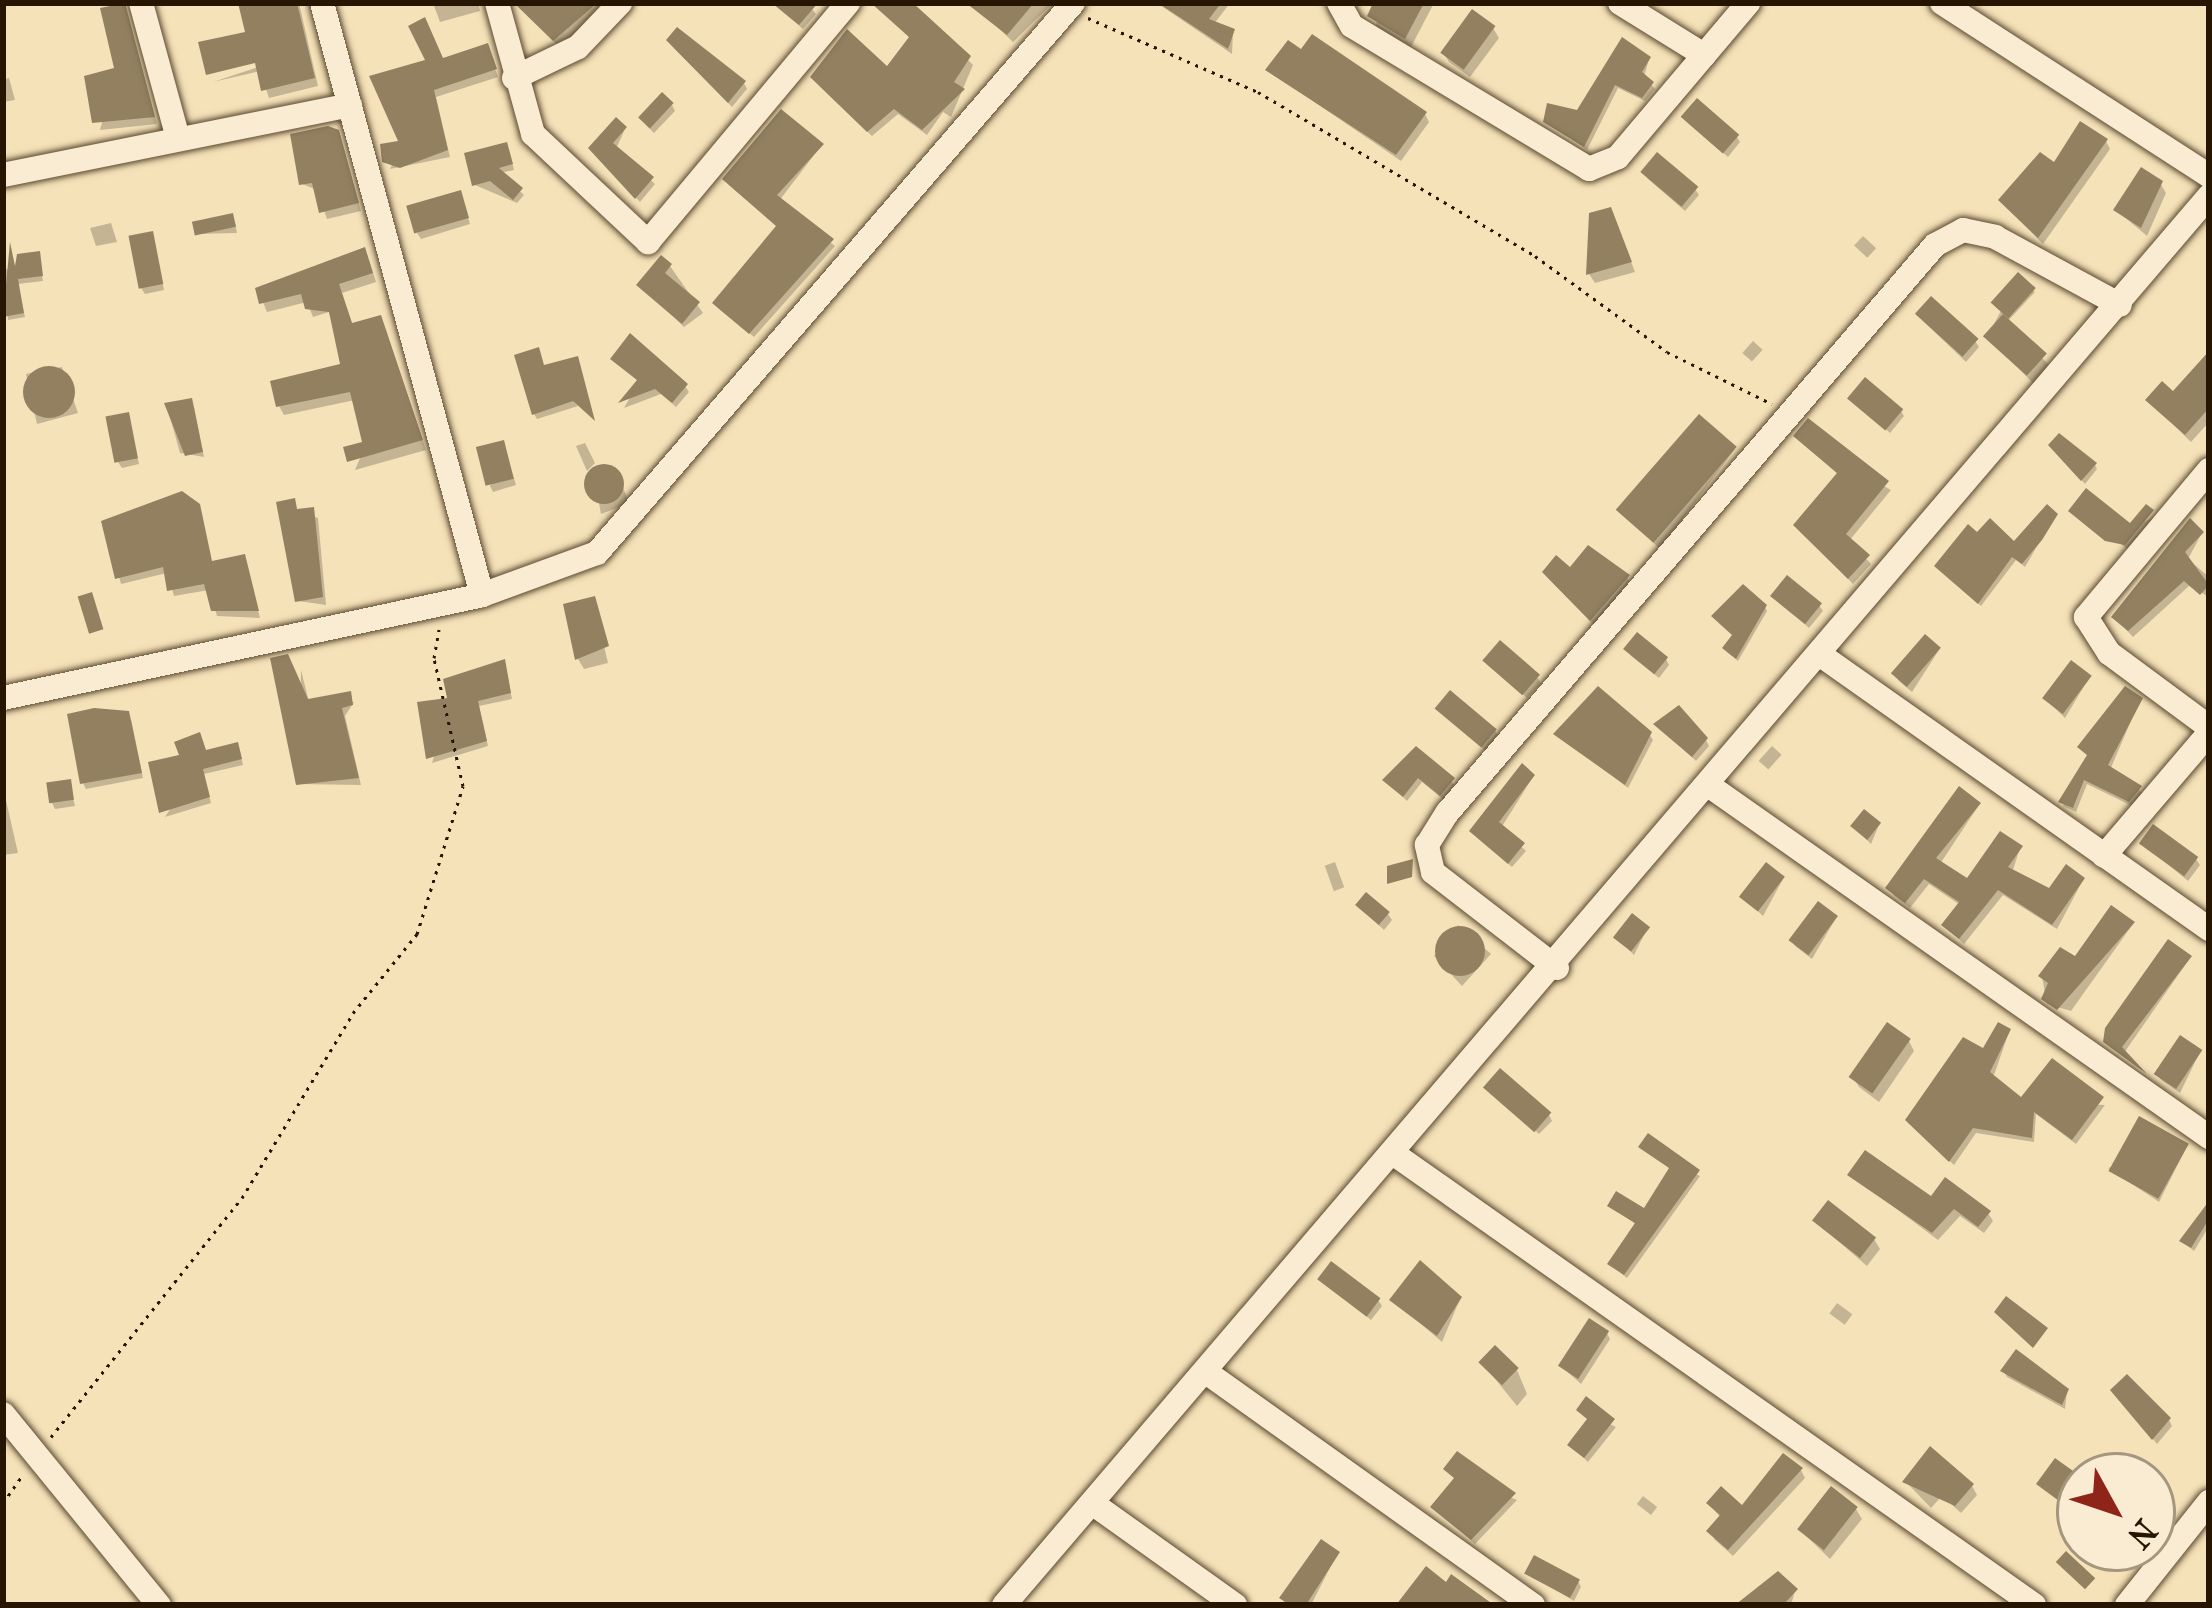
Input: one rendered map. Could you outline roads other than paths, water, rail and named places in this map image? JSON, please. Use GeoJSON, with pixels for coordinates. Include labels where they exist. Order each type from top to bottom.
{"type":"FeatureCollection","features":[{"type":"Feature","properties":{"kind":"street"},"geometry":{"type":"LineString","coordinates":[[141,3],[178,138]]}},
{"type":"Feature","properties":{"kind":"street"},"geometry":{"type":"LineString","coordinates":[[322,3],[482,595]]}},
{"type":"Feature","properties":{"kind":"street"},"geometry":{"type":"LineString","coordinates":[[496,3],[514,78],[550,155],[648,242],[848,3]]}},
{"type":"Feature","properties":{"kind":"street"},"geometry":{"type":"LineString","coordinates":[[514,78],[578,47],[620,3]]}},
{"type":"Feature","properties":{"kind":"street"},"geometry":{"type":"LineString","coordinates":[[1340,3],[1352,26],[1589,170],[1618,157],[1748,3]]}},
{"type":"Feature","properties":{"kind":"street"},"geometry":{"type":"LineString","coordinates":[[1620,3],[1704,55]]}},
{"type":"Feature","properties":{"kind":"street"},"geometry":{"type":"LineString","coordinates":[[1942,3],[2209,176]]}},
{"type":"Feature","properties":{"kind":"street"},"geometry":{"type":"LineString","coordinates":[[3,698],[482,595],[570,568],[639,515],[1070,6]]}},
{"type":"Feature","properties":{"kind":"street"},"geometry":{"type":"LineString","coordinates":[[3,175],[350,105]]}},
{"type":"Feature","properties":{"kind":"street"},"geometry":{"type":"LineString","coordinates":[[1004,1605],[1558,968],[2209,196]]}},
{"type":"Feature","properties":{"kind":"street"},"geometry":{"type":"LineString","coordinates":[[1558,968],[1445,884],[1427,845],[1795,416],[1935,244],[1964,230],[2120,305]]}},
{"type":"Feature","properties":{"kind":"street"},"geometry":{"type":"LineString","coordinates":[[2104,856],[2209,730],[2110,653],[2086,617],[2209,470]]}},
{"type":"Feature","properties":{"kind":"street"},"geometry":{"type":"LineString","coordinates":[[1822,656],[2209,929]]}},
{"type":"Feature","properties":{"kind":"street"},"geometry":{"type":"LineString","coordinates":[[1711,787],[2209,1137]]}},
{"type":"Feature","properties":{"kind":"street"},"geometry":{"type":"LineString","coordinates":[[1394,1154],[2034,1605]]}},
{"type":"Feature","properties":{"kind":"street"},"geometry":{"type":"LineString","coordinates":[[1206,1372],[1533,1605]]}},
{"type":"Feature","properties":{"kind":"street"},"geometry":{"type":"LineString","coordinates":[[3,1414],[159,1605]]}},
{"type":"Feature","properties":{"kind":"street"},"geometry":{"type":"LineString","coordinates":[[2127,1605],[2209,1502]]}},
{"type":"Feature","properties":{"kind":"street"},"geometry":{"type":"LineString","coordinates":[[1092,1503],[1235,1605]]}}]}
